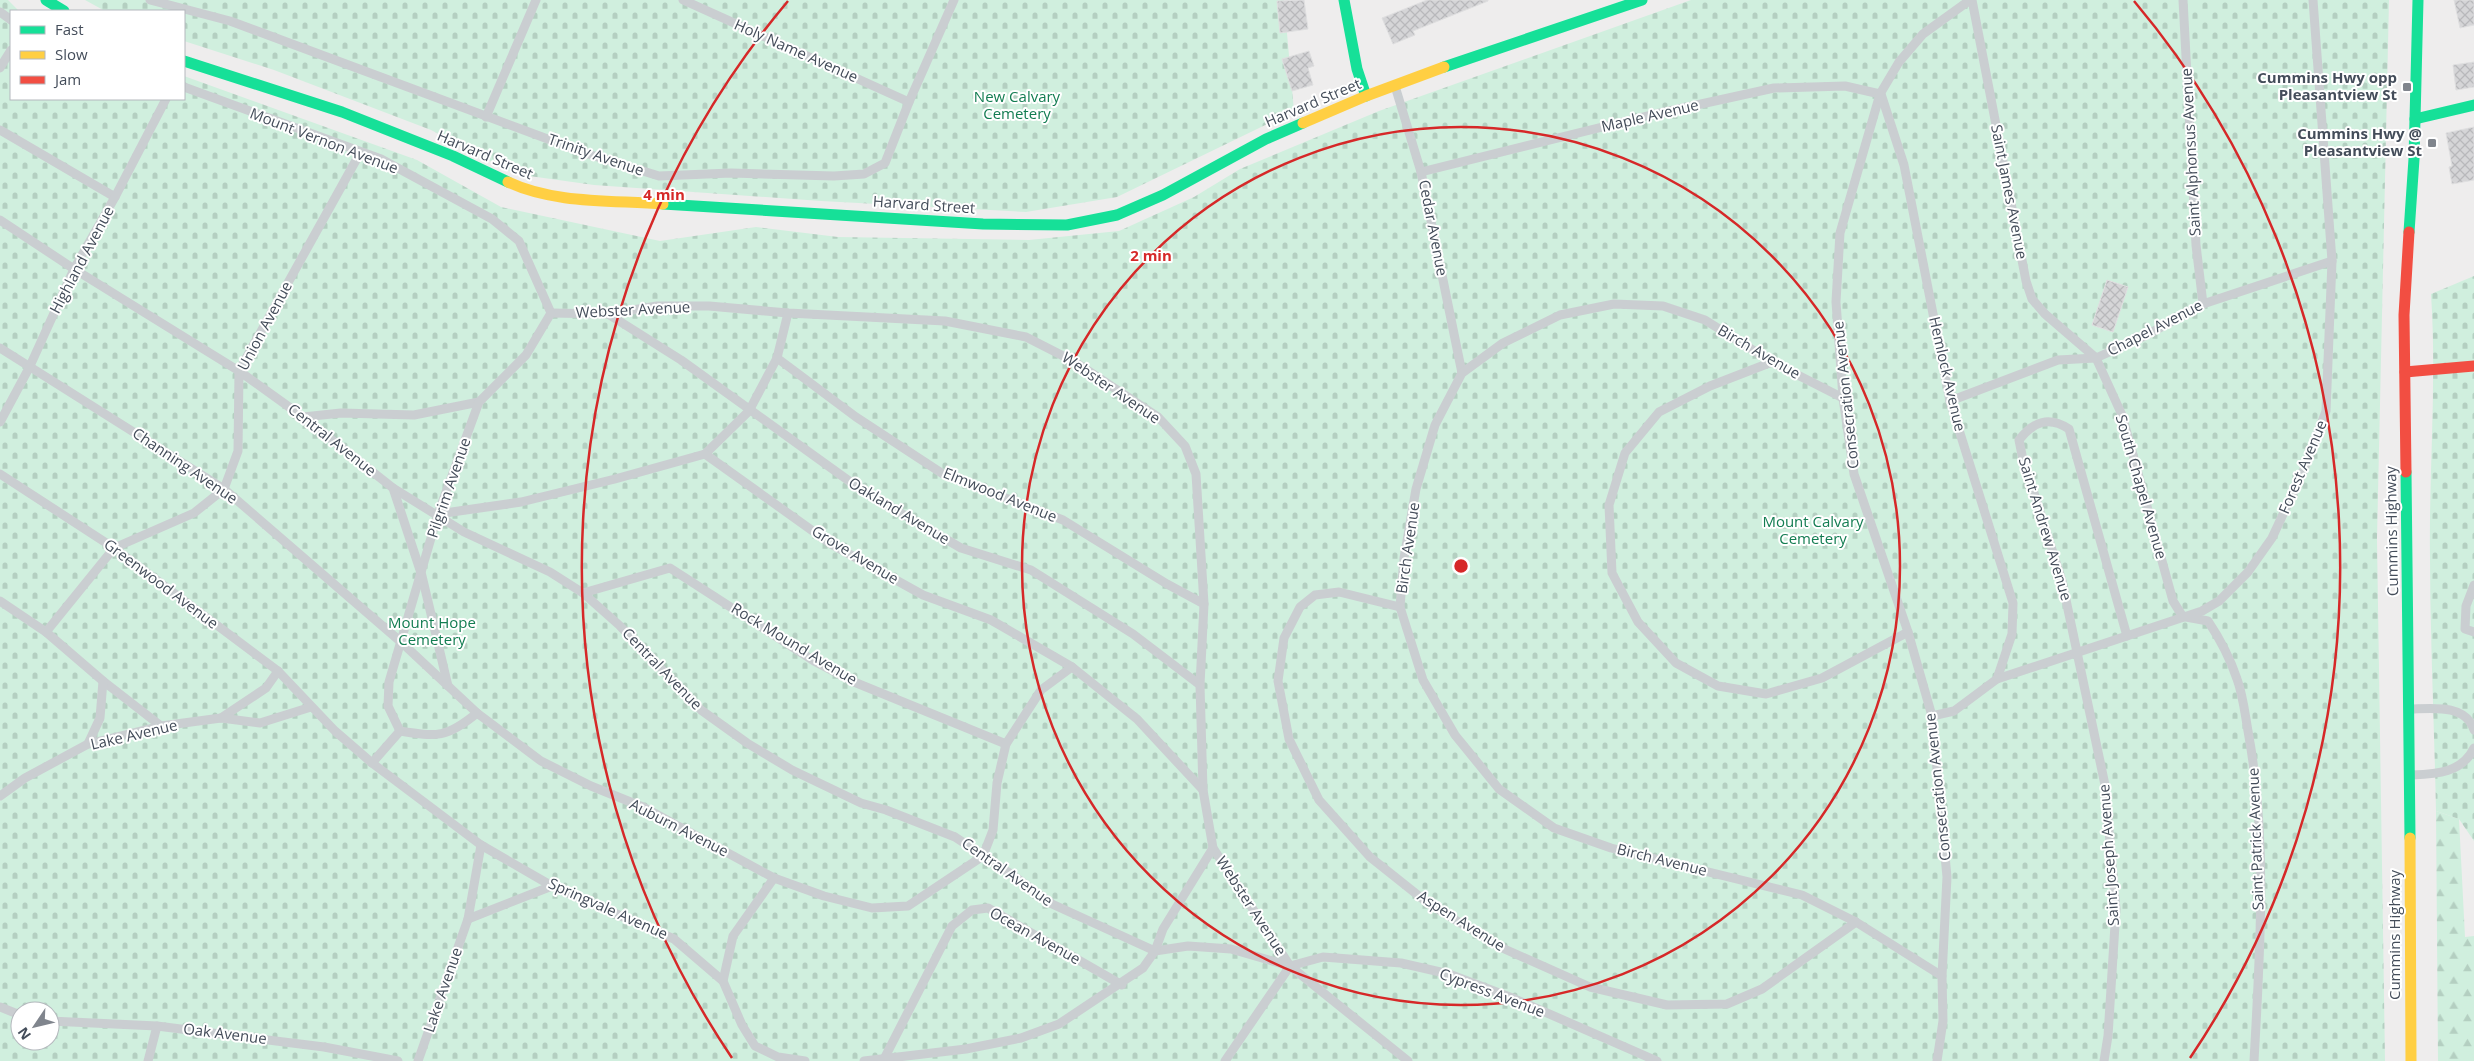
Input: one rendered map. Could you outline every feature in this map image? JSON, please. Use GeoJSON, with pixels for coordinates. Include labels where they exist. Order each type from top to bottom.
{"type":"FeatureCollection","features":[{"type":"Feature","properties":{"kind":"main road"},"geometry":{"type":"LineString","coordinates":[[46,0],[62,10]]}},
{"type":"Feature","properties":{"kind":"main road"},"geometry":{"type":"LineString","coordinates":[[1344,0],[1357,69],[1366,96]]}},
{"type":"Feature","properties":{"kind":"main road","name":"Harvard Street"},"geometry":{"type":"LineString","coordinates":[[185,61],[342,112],[452,156],[524,190],[551,195],[983,224],[1067,225],[1117,215],[1163,195],[1266,139],[1366,96],[1468,58],[1642,0]]}},
{"type":"Feature","properties":{"kind":"main road","name":"Cummins Highway"},"geometry":{"type":"LineString","coordinates":[[2411,1061],[2410,709],[2405,295],[2418,0]]}},
{"type":"Feature","properties":{"kind":"main road"},"geometry":{"type":"LineString","coordinates":[[2414,119],[2474,105]]}},
{"type":"Feature","properties":{"kind":"main road"},"geometry":{"type":"LineString","coordinates":[[2405,372],[2474,366]]}},
{"type":"Feature","properties":{"kind":"lane","name":"Trinity Avenue"},"geometry":{"type":"LineString","coordinates":[[150,0],[230,21],[588,154],[660,176],[731,173],[834,176],[864,174],[885,162],[954,0]]}},
{"type":"Feature","properties":{"kind":"lane"},"geometry":{"type":"LineString","coordinates":[[486,117],[536,0]]}},
{"type":"Feature","properties":{"kind":"lane","name":"Holy Name Avenue"},"geometry":{"type":"LineString","coordinates":[[683,0],[697,3],[909,102]]}},
{"type":"Feature","properties":{"kind":"lane","name":"Consecration Avenue"},"geometry":{"type":"LineString","coordinates":[[1937,1061],[1943,1021],[1942,976],[1947,877],[1932,716],[1908,632],[1854,474],[1843,398],[1836,302],[1840,233],[1880,94],[1899,62],[1922,34],[1971,0]]}},
{"type":"Feature","properties":{"kind":"lane","name":"Saint James Avenue"},"geometry":{"type":"LineString","coordinates":[[1971,0],[2026,281],[2032,299],[2045,314],[2096,358]]}},
{"type":"Feature","properties":{"kind":"lane","name":"Saint Alphonsus Avenue"},"geometry":{"type":"LineString","coordinates":[[2182,0],[2196,245],[2202,304]]}},
{"type":"Feature","properties":{"kind":"lane","name":"Forest Avenue"},"geometry":{"type":"LineString","coordinates":[[1932,716],[1954,711],[1997,679],[2202,611],[2219,601],[2248,572],[2272,538],[2305,467],[2326,411],[2332,262],[2313,0]]}},
{"type":"Feature","properties":{"kind":"lane"},"geometry":{"type":"LineString","coordinates":[[0,68],[10,52]]}},
{"type":"Feature","properties":{"kind":"lane","name":"Cedar Avenue"},"geometry":{"type":"LineString","coordinates":[[1395,86],[1422,172],[1462,373]]}},
{"type":"Feature","properties":{"kind":"lane","name":"Maple Avenue"},"geometry":{"type":"LineString","coordinates":[[1422,172],[1651,115],[1774,88],[1845,86],[1880,94]]}},
{"type":"Feature","properties":{"kind":"lane","name":"Mount Vernon Avenue"},"geometry":{"type":"LineString","coordinates":[[185,87],[360,153],[381,159],[492,218],[519,241],[551,313]]}},
{"type":"Feature","properties":{"kind":"lane","name":"Hemlock Avenue"},"geometry":{"type":"LineString","coordinates":[[1880,94],[1904,164],[1950,401],[2013,603],[2012,634],[1997,679]]}},
{"type":"Feature","properties":{"kind":"lane","name":"Highland Avenue"},"geometry":{"type":"LineString","coordinates":[[0,422],[30,366],[74,269],[115,197],[165,100]]}},
{"type":"Feature","properties":{"kind":"lane"},"geometry":{"type":"LineString","coordinates":[[0,130],[115,197]]}},
{"type":"Feature","properties":{"kind":"lane","name":"Union Avenue"},"geometry":{"type":"LineString","coordinates":[[224,489],[238,452],[239,371],[360,153]]}},
{"type":"Feature","properties":{"kind":"lane","name":"Central Avenue"},"geometry":{"type":"LineString","coordinates":[[0,220],[74,269],[239,371],[303,417],[392,488],[438,514],[464,532],[550,572],[583,593],[619,625],[701,710],[747,743],[792,770],[861,804],[886,810],[955,836],[1052,904],[1155,952]]}},
{"type":"Feature","properties":{"kind":"lane","name":"Chapel Avenue"},"geometry":{"type":"LineString","coordinates":[[1950,401],[2058,360],[2096,358],[2145,336],[2202,304],[2332,262]]}},
{"type":"Feature","properties":{"kind":"lane","name":"Birch Avenue"},"geometry":{"type":"LineString","coordinates":[[1843,398],[1772,362],[1705,320],[1663,306],[1614,304],[1560,315],[1503,343],[1462,373],[1435,425],[1416,489],[1404,558],[1400,607],[1423,680],[1455,735],[1498,789],[1554,828],[1611,848],[1802,895],[1856,922],[1942,976]]}},
{"type":"Feature","properties":{"kind":"lane","name":"Webster Avenue"},"geometry":{"type":"LineString","coordinates":[[551,313],[608,314],[656,306],[709,306],[788,313],[945,321],[1026,337],[1075,362],[1158,418],[1185,446],[1196,474],[1204,604],[1200,685],[1203,790],[1213,848],[1290,966],[1225,1061]]}},
{"type":"Feature","properties":{"kind":"lane","name":"Pilgrim Avenue"},"geometry":{"type":"LineString","coordinates":[[400,731],[388,706],[389,682],[422,576],[438,514],[479,402],[526,355],[551,313]]}},
{"type":"Feature","properties":{"kind":"lane"},"geometry":{"type":"LineString","coordinates":[[438,514],[521,502],[705,454],[750,411],[778,358],[788,313]]}},
{"type":"Feature","properties":{"kind":"lane","name":"Oakland Avenue"},"geometry":{"type":"LineString","coordinates":[[608,314],[680,360],[862,491],[961,548],[1031,570],[1133,634],[1200,685]]}},
{"type":"Feature","properties":{"kind":"lane","name":"Channing Avenue"},"geometry":{"type":"LineString","coordinates":[[0,348],[224,489],[401,642]]}},
{"type":"Feature","properties":{"kind":"lane","name":"Elmwood Avenue"},"geometry":{"type":"LineString","coordinates":[[778,358],[856,417],[944,474],[1063,520],[1167,584],[1204,604]]}},
{"type":"Feature","properties":{"kind":"lane","name":"South Chapel Avenue"},"geometry":{"type":"LineString","coordinates":[[2096,358],[2122,415],[2173,601],[2183,617]]}},
{"type":"Feature","properties":{"kind":"lane"},"geometry":{"type":"LineString","coordinates":[[1772,362],[1710,386],[1659,412],[1625,453],[1609,505],[1612,573],[1638,622],[1676,663],[1718,686],[1766,694],[1822,678],[1908,632]]}},
{"type":"Feature","properties":{"kind":"lane"},"geometry":{"type":"LineString","coordinates":[[303,417],[341,413],[414,414],[479,402]]}},
{"type":"Feature","properties":{"kind":"lane","name":"Saint Andrew Avenue"},"geometry":{"type":"LineString","coordinates":[[2078,651],[2062,581],[2022,455],[2020,440],[2026,432],[2041,422],[2058,422],[2069,429],[2127,636]]}},
{"type":"Feature","properties":{"kind":"lane","name":"Grove Avenue"},"geometry":{"type":"LineString","coordinates":[[705,454],[831,544],[923,594],[991,620],[1072,667],[1137,719],[1203,790]]}},
{"type":"Feature","properties":{"kind":"lane","name":"Greenwood Avenue"},"geometry":{"type":"LineString","coordinates":[[0,474],[114,548],[278,671],[311,707]]}},
{"type":"Feature","properties":{"kind":"lane","name":"Pilgrim Avenue"},"geometry":{"type":"LineString","coordinates":[[392,488],[422,576],[448,686]]}},
{"type":"Feature","properties":{"kind":"lane"},"geometry":{"type":"LineString","coordinates":[[46,632],[114,548],[194,513],[224,489]]}},
{"type":"Feature","properties":{"kind":"lane","name":"Rock Mound Avenue"},"geometry":{"type":"LineString","coordinates":[[583,593],[670,568],[814,661],[854,682],[1006,744]]}},
{"type":"Feature","properties":{"kind":"lane"},"geometry":{"type":"LineString","coordinates":[[2474,585],[2466,606],[2465,629],[2474,632]]}},
{"type":"Feature","properties":{"kind":"lane","name":"Aspen Avenue"},"geometry":{"type":"LineString","coordinates":[[1400,607],[1339,592],[1315,595],[1300,607],[1284,638],[1278,681],[1289,739],[1319,800],[1370,857],[1429,904],[1500,946],[1590,987],[1667,1005],[1727,1004],[1762,989],[1856,922]]}},
{"type":"Feature","properties":{"kind":"lane"},"geometry":{"type":"LineString","coordinates":[[0,602],[46,632],[103,681],[161,726]]}},
{"type":"Feature","properties":{"kind":"lane","name":"Saint Patrick Avenue"},"geometry":{"type":"LineString","coordinates":[[2183,617],[2208,621],[2219,637],[2238,680],[2256,778],[2260,906],[2254,1061]]}},
{"type":"Feature","properties":{"kind":"lane","name":"Auburn Avenue"},"geometry":{"type":"LineString","coordinates":[[401,642],[477,712],[540,761],[591,786],[643,807],[774,878],[824,896],[872,908],[908,906],[983,856]]}},
{"type":"Feature","properties":{"kind":"lane","name":"Saint Joseph Avenue"},"geometry":{"type":"LineString","coordinates":[[2078,651],[2105,785],[2116,909],[2108,1036],[2104,1061]]}},
{"type":"Feature","properties":{"kind":"lane"},"geometry":{"type":"LineString","coordinates":[[983,856],[993,830],[997,783],[1006,744],[1041,690],[1072,667]]}},
{"type":"Feature","properties":{"kind":"lane","name":"Lake Avenue"},"geometry":{"type":"LineString","coordinates":[[221,718],[266,688],[278,671]]}},
{"type":"Feature","properties":{"kind":"lane"},"geometry":{"type":"LineString","coordinates":[[88,744],[100,718],[103,681]]}},
{"type":"Feature","properties":{"kind":"lane"},"geometry":{"type":"LineString","coordinates":[[311,707],[372,763],[481,845]]}},
{"type":"Feature","properties":{"kind":"lane","name":"Lake Avenue"},"geometry":{"type":"LineString","coordinates":[[0,796],[25,778],[88,744],[161,726],[221,718],[260,723],[311,707]]}},
{"type":"Feature","properties":{"kind":"lane"},"geometry":{"type":"LineString","coordinates":[[2410,709],[2449,709],[2461,714],[2472,725],[2474,730]]}},
{"type":"Feature","properties":{"kind":"lane"},"geometry":{"type":"LineString","coordinates":[[372,763],[400,731],[431,736],[459,728],[477,712]]}},
{"type":"Feature","properties":{"kind":"lane"},"geometry":{"type":"LineString","coordinates":[[2410,776],[2431,775],[2452,770],[2464,762],[2474,748]]}},
{"type":"Feature","properties":{"kind":"lane","name":"Lake Avenue"},"geometry":{"type":"LineString","coordinates":[[418,1061],[468,919],[481,845]]}},
{"type":"Feature","properties":{"kind":"lane","name":"Springvale Avenue"},"geometry":{"type":"LineString","coordinates":[[481,845],[552,886],[674,939],[722,981],[742,1026],[755,1046],[778,1057],[805,1061]]}},
{"type":"Feature","properties":{"kind":"lane"},"geometry":{"type":"LineString","coordinates":[[864,1061],[966,1049],[1021,1038],[1059,1024],[1122,985],[1143,968],[1155,952],[1163,929],[1213,848]]}},
{"type":"Feature","properties":{"kind":"lane"},"geometry":{"type":"LineString","coordinates":[[722,981],[733,936],[774,878]]}},
{"type":"Feature","properties":{"kind":"lane"},"geometry":{"type":"LineString","coordinates":[[468,919],[552,886]]}},
{"type":"Feature","properties":{"kind":"lane","name":"Ocean Avenue"},"geometry":{"type":"LineString","coordinates":[[885,1060],[952,926],[972,910],[988,908],[1122,985]]}},
{"type":"Feature","properties":{"kind":"lane"},"geometry":{"type":"LineString","coordinates":[[1155,952],[1188,946],[1231,949],[1290,966],[1408,1061]]}},
{"type":"Feature","properties":{"kind":"lane","name":"Cypress Avenue"},"geometry":{"type":"LineString","coordinates":[[1290,966],[1322,957],[1401,963],[1449,974],[1515,999],[1639,1058],[1657,1061]]}},
{"type":"Feature","properties":{"kind":"lane","name":"Oak Avenue"},"geometry":{"type":"LineString","coordinates":[[60,1021],[157,1026],[324,1046],[398,1061]]}},
{"type":"Feature","properties":{"kind":"lane"},"geometry":{"type":"LineString","coordinates":[[148,1061],[157,1026]]}},
{"type":"Feature","properties":{"kind":"green space"},"geometry":{"type":"Polygon","coordinates":[[[0,0],[8,0],[18,10],[10,10],[10,100],[185,100],[185,76],[417,160],[501,207],[660,241],[756,227],[838,237],[1029,240],[1119,231],[1194,197],[1240,169],[1379,111],[1691,0],[2389,0],[2377,539],[2385,1061],[0,1061],[0,0]]]}},
{"type":"Feature","properties":{"kind":"green space","name":"New Calvary Cemetery"},"geometry":{"type":"Polygon","coordinates":[[[85,0],[1284,0],[1294,111],[1117,197],[1026,212],[821,201],[594,185],[515,174],[431,130],[274,70],[185,41],[185,10],[103,10],[85,0]]]}},
{"type":"Feature","properties":{"kind":"green space"},"geometry":{"type":"Polygon","coordinates":[[[2474,276],[2474,841],[2459,819],[2436,811],[2430,518],[2433,378],[2431,294],[2474,276]]]}},
{"type":"Feature","properties":{"kind":"green space"},"geometry":{"type":"Polygon","coordinates":[[[2436,811],[2459,819],[2465,937],[2474,936],[2474,1061],[2438,1061],[2436,811]]]}},
{"type":"Feature","properties":{"kind":"building"},"geometry":{"type":"Polygon","coordinates":[[[1304,0],[1308,29],[1280,33],[1277,1],[1304,0]]]}},
{"type":"Feature","properties":{"kind":"building"},"geometry":{"type":"Polygon","coordinates":[[[1427,0],[1488,1],[1413,31],[1415,35],[1393,44],[1382,18],[1427,0]]]}},
{"type":"Feature","properties":{"kind":"building"},"geometry":{"type":"Polygon","coordinates":[[[2454,0],[2474,0],[2474,25],[2460,28],[2454,0]]]}},
{"type":"Feature","properties":{"kind":"building"},"geometry":{"type":"Polygon","coordinates":[[[1309,51],[1314,66],[1308,68],[1313,85],[1292,91],[1282,59],[1309,51]]]}},
{"type":"Feature","properties":{"kind":"building"},"geometry":{"type":"Polygon","coordinates":[[[2474,62],[2474,87],[2456,90],[2453,65],[2474,62]]]}},
{"type":"Feature","properties":{"kind":"building"},"geometry":{"type":"Polygon","coordinates":[[[2474,127],[2474,180],[2452,184],[2449,167],[2452,166],[2446,133],[2474,127]]]}},
{"type":"Feature","properties":{"kind":"building"},"geometry":{"type":"Polygon","coordinates":[[[2107,280],[2128,287],[2113,332],[2092,325],[2107,280]]]}},
{"type":"Feature","properties":{"kind":"traffic: fast"},"geometry":{"type":"LineString","coordinates":[[46,0],[62,10]]}},
{"type":"Feature","properties":{"kind":"traffic: fast"},"geometry":{"type":"LineString","coordinates":[[1344,0],[1357,69],[1366,96]]}},
{"type":"Feature","properties":{"kind":"traffic: fast"},"geometry":{"type":"LineString","coordinates":[[1444,67],[1642,0]]}},
{"type":"Feature","properties":{"kind":"traffic: fast"},"geometry":{"type":"LineString","coordinates":[[2409,232],[2414,159],[2418,0]]}},
{"type":"Feature","properties":{"kind":"traffic: fast"},"geometry":{"type":"LineString","coordinates":[[185,61],[342,112],[453,156],[508,182]]}},
{"type":"Feature","properties":{"kind":"traffic: fast"},"geometry":{"type":"LineString","coordinates":[[2415,119],[2474,105]]}},
{"type":"Feature","properties":{"kind":"traffic: fast"},"geometry":{"type":"LineString","coordinates":[[663,204],[983,224],[1067,225],[1117,215],[1163,195],[1266,139],[1303,123]]}},
{"type":"Feature","properties":{"kind":"traffic: fast"},"geometry":{"type":"LineString","coordinates":[[2406,472],[2410,838]]}},
{"type":"Feature","properties":{"kind":"traffic: slow"},"geometry":{"type":"LineString","coordinates":[[1303,123],[1366,96],[1444,67]]}},
{"type":"Feature","properties":{"kind":"traffic: slow"},"geometry":{"type":"LineString","coordinates":[[508,182],[526,189],[564,198],[663,204]]}},
{"type":"Feature","properties":{"kind":"traffic: slow"},"geometry":{"type":"LineString","coordinates":[[2410,838],[2411,1061]]}},
{"type":"Feature","properties":{"kind":"traffic: jam"},"geometry":{"type":"LineString","coordinates":[[2406,472],[2404,315],[2409,232]]}},
{"type":"Feature","properties":{"kind":"traffic: jam"},"geometry":{"type":"LineString","coordinates":[[2405,372],[2474,366]]}},
{"type":"Feature","properties":{"kind":"place","name":"Cummins Hwy opp Pleasantview St"},"geometry":{"type":"Point","coordinates":[2407,87]}},
{"type":"Feature","properties":{"kind":"place","name":"Cummins Hwy @ Pleasantview St"},"geometry":{"type":"Point","coordinates":[2432,143]}},
{"type":"Feature","properties":{"kind":"park label","name":"Mount Calvary Cemetery"},"geometry":{"type":"Point","coordinates":[1813,530]}},
{"type":"Feature","properties":{"kind":"park label","name":"Mount Hope Cemetery"},"geometry":{"type":"Point","coordinates":[432,632]}}]}
